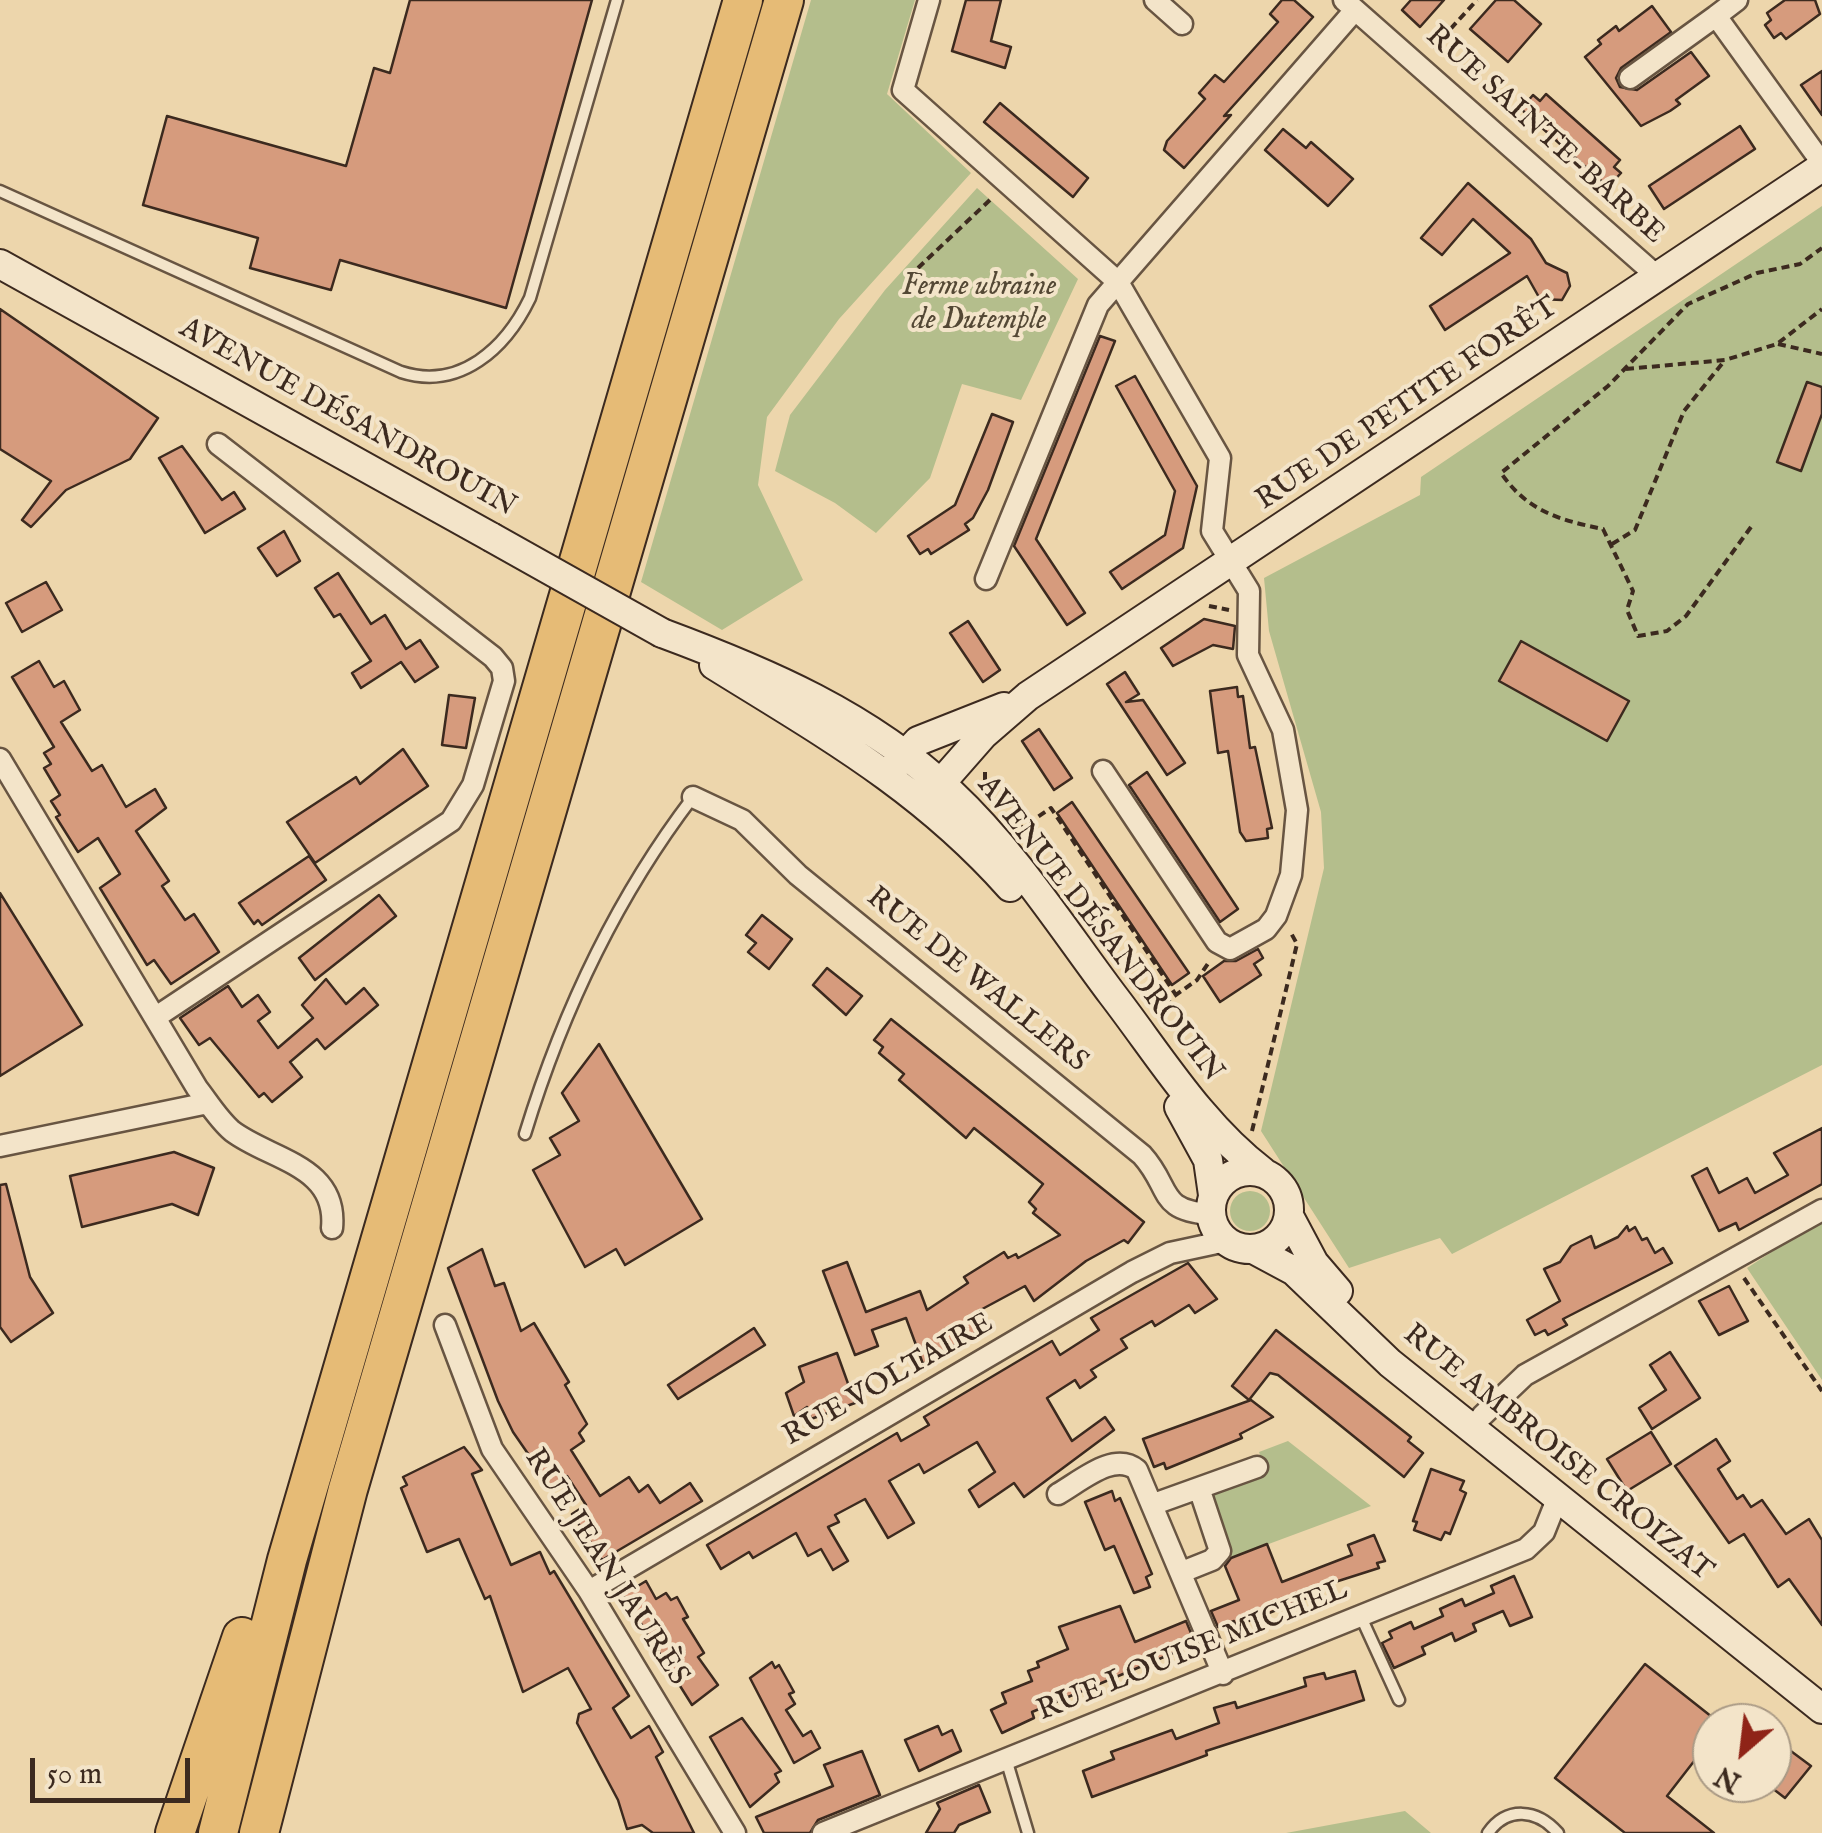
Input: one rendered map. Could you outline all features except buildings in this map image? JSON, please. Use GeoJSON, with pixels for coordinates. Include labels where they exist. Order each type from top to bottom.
{"type":"FeatureCollection","features":[{"type":"Feature","properties":{"kind":"highway"},"geometry":{"type":"LineString","coordinates":[[218,1833],[263,1646],[743,0]]}},
{"type":"Feature","properties":{"kind":"highway"},"geometry":{"type":"LineString","coordinates":[[259,1833],[360,1447],[784,0]]}},
{"type":"Feature","properties":{"kind":"highway"},"geometry":{"type":"LineString","coordinates":[[175,1833],[270,1547],[328,1421]]}},
{"type":"Feature","properties":{"kind":"main road","name":"RUE DE PETITE FORÊT"},"geometry":{"type":"LineString","coordinates":[[929,790],[1028,696],[1822,165]]}},
{"type":"Feature","properties":{"kind":"main road","name":"AVENUE DÉSANDROUIN"},"geometry":{"type":"LineString","coordinates":[[0,264],[897,765],[1004,852],[1224,1140],[1263,1172]]}},
{"type":"Feature","properties":{"kind":"main road","name":"RUE DE PETITE FORÊT"},"geometry":{"type":"LineString","coordinates":[[897,765],[938,731],[1028,696]]}},
{"type":"Feature","properties":{"kind":"main road","name":"AVENUE DÉSANDROUIN"},"geometry":{"type":"LineString","coordinates":[[929,790],[1066,957],[1189,1122],[1211,1170],[1212,1205]]}},
{"type":"Feature","properties":{"kind":"main road"},"geometry":{"type":"LineString","coordinates":[[1263,1172],[1284,1190],[1290,1216],[1277,1239],[1240,1245],[1212,1205],[1230,1175],[1263,1172]]}},
{"type":"Feature","properties":{"kind":"main road","name":"RUE AMBROISE CROIZAT"},"geometry":{"type":"LineString","coordinates":[[1290,1216],[1314,1263],[1390,1343],[1822,1687]]}},
{"type":"Feature","properties":{"kind":"main road","name":"RUE AMBROISE CROIZAT"},"geometry":{"type":"LineString","coordinates":[[1240,1245],[1294,1271],[1390,1362],[1822,1709]]}},
{"type":"Feature","properties":{"kind":"street"},"geometry":{"type":"LineString","coordinates":[[929,0],[903,90],[1118,282],[1220,458],[1212,531],[1249,591],[1248,655],[1277,714],[1295,784],[1294,850],[1278,911],[1266,929],[1238,947],[1220,945],[1103,771]]}},
{"type":"Feature","properties":{"kind":"street"},"geometry":{"type":"LineString","coordinates":[[1156,0],[1182,24]]}},
{"type":"Feature","properties":{"kind":"street"},"geometry":{"type":"LineString","coordinates":[[1630,78],[1737,0]]}},
{"type":"Feature","properties":{"kind":"street"},"geometry":{"type":"LineString","coordinates":[[986,579],[1089,322],[1351,3]]}},
{"type":"Feature","properties":{"kind":"street","name":"RUE SAINTE-BARBE"},"geometry":{"type":"LineString","coordinates":[[1351,3],[1658,277]]}},
{"type":"Feature","properties":{"kind":"street"},"geometry":{"type":"LineString","coordinates":[[1716,16],[1822,165]]}},
{"type":"Feature","properties":{"kind":"street"},"geometry":{"type":"LineString","coordinates":[[156,1017],[451,821],[473,785],[504,681],[502,668],[493,657],[218,444]]}},
{"type":"Feature","properties":{"kind":"street"},"geometry":{"type":"LineString","coordinates":[[0,759],[208,1104],[240,1136],[311,1174],[327,1197],[332,1228]]}},
{"type":"Feature","properties":{"kind":"street","name":"RUE DE WALLERS"},"geometry":{"type":"LineString","coordinates":[[693,797],[742,820],[798,876],[1142,1154],[1171,1204],[1184,1212],[1212,1205]]}},
{"type":"Feature","properties":{"kind":"street"},"geometry":{"type":"LineString","coordinates":[[0,1146],[208,1104]]}},
{"type":"Feature","properties":{"kind":"street"},"geometry":{"type":"LineString","coordinates":[[1482,1416],[1525,1374],[1822,1210]]}},
{"type":"Feature","properties":{"kind":"street","name":"RUE VOLTAIRE"},"geometry":{"type":"LineString","coordinates":[[589,1591],[1146,1264],[1188,1247],[1240,1245]]}},
{"type":"Feature","properties":{"kind":"street","name":"RUE JEAN JAURÈS"},"geometry":{"type":"LineString","coordinates":[[445,1326],[486,1439],[589,1591],[736,1833]]}},
{"type":"Feature","properties":{"kind":"street"},"geometry":{"type":"LineString","coordinates":[[1058,1494],[1108,1465],[1126,1462],[1142,1476],[1223,1674]]}},
{"type":"Feature","properties":{"kind":"street"},"geometry":{"type":"LineString","coordinates":[[1154,1504],[1256,1467]]}},
{"type":"Feature","properties":{"kind":"street"},"geometry":{"type":"LineString","coordinates":[[1182,1572],[1212,1560],[1220,1551],[1199,1488]]}},
{"type":"Feature","properties":{"kind":"street","name":"RUE LOUISE MICHEL"},"geometry":{"type":"LineString","coordinates":[[823,1833],[1526,1549],[1544,1532],[1558,1498]]}},
{"type":"Feature","properties":{"kind":"lane"},"geometry":{"type":"LineString","coordinates":[[0,191],[401,372],[430,378],[452,375],[482,359],[504,340],[530,298],[616,0]]}},
{"type":"Feature","properties":{"kind":"lane"},"geometry":{"type":"LineString","coordinates":[[525,1134],[550,1053],[573,1000],[614,922],[693,797]]}},
{"type":"Feature","properties":{"kind":"lane"},"geometry":{"type":"LineString","coordinates":[[1361,1618],[1398,1700]]}},
{"type":"Feature","properties":{"kind":"lane"},"geometry":{"type":"LineString","coordinates":[[1006,1758],[1028,1833]]}},
{"type":"Feature","properties":{"kind":"lane"},"geometry":{"type":"LineString","coordinates":[[1488,1833],[1500,1819],[1520,1813],[1542,1819],[1558,1833]]}},
{"type":"Feature","properties":{"kind":"path"},"geometry":{"type":"LineString","coordinates":[[1418,64],[1476,0]]}},
{"type":"Feature","properties":{"kind":"path"},"geometry":{"type":"LineString","coordinates":[[918,268],[1007,183]]}},
{"type":"Feature","properties":{"kind":"path"},"geometry":{"type":"LineString","coordinates":[[1751,527],[1686,616],[1667,631],[1638,636],[1627,610],[1633,591],[1603,529],[1557,520],[1518,497],[1502,473],[1626,369],[1688,304],[1756,274],[1800,264],[1822,248]]}},
{"type":"Feature","properties":{"kind":"path"},"geometry":{"type":"LineString","coordinates":[[1626,369],[1724,360],[1777,344],[1822,310]]}},
{"type":"Feature","properties":{"kind":"path"},"geometry":{"type":"LineString","coordinates":[[1777,344],[1822,354]]}},
{"type":"Feature","properties":{"kind":"path"},"geometry":{"type":"LineString","coordinates":[[1611,545],[1635,530],[1684,412],[1724,360]]}},
{"type":"Feature","properties":{"kind":"path"},"geometry":{"type":"LineString","coordinates":[[1009,836],[1050,808],[1176,994]]}},
{"type":"Feature","properties":{"kind":"path"},"geometry":{"type":"LineString","coordinates":[[1088,920],[1115,903]]}},
{"type":"Feature","properties":{"kind":"path"},"geometry":{"type":"LineString","coordinates":[[1248,1147],[1297,944],[1278,911]]}},
{"type":"Feature","properties":{"kind":"path"},"geometry":{"type":"LineString","coordinates":[[1146,1017],[1196,980],[1220,945]]}},
{"type":"Feature","properties":{"kind":"path"},"geometry":{"type":"LineString","coordinates":[[1732,1261],[1822,1391]]}},
{"type":"Feature","properties":{"kind":"green space"},"geometry":{"type":"Polygon","coordinates":[[[811,0],[915,0],[887,94],[971,173],[839,319],[767,417],[758,485],[803,580],[722,630],[641,582],[811,0]]]}},
{"type":"Feature","properties":{"kind":"green space","name":"Ferme ubraine de Dutemple"},"geometry":{"type":"Polygon","coordinates":[[[977,188],[1078,279],[1021,400],[962,384],[930,478],[876,533],[835,503],[775,471],[790,415],[885,290],[977,188]]]}},
{"type":"Feature","properties":{"kind":"green space"},"geometry":{"type":"Polygon","coordinates":[[[1822,206],[1822,1065],[1452,1254],[1440,1238],[1349,1268],[1261,1131],[1324,868],[1321,812],[1269,631],[1264,578],[1420,495],[1421,477],[1822,206]]]}},
{"type":"Feature","properties":{"kind":"green space"},"geometry":{"type":"Polygon","coordinates":[[[1250,1191],[1264,1197],[1270,1211],[1264,1225],[1250,1231],[1236,1225],[1230,1211],[1236,1197],[1250,1191]]]}},
{"type":"Feature","properties":{"kind":"green space"},"geometry":{"type":"Polygon","coordinates":[[[1822,1219],[1822,1380],[1747,1268],[1822,1219]]]}},
{"type":"Feature","properties":{"kind":"green space"},"geometry":{"type":"Polygon","coordinates":[[[1288,1441],[1371,1506],[1231,1558],[1210,1504],[1216,1490],[1265,1469],[1259,1452],[1288,1441]]]}},
{"type":"Feature","properties":{"kind":"green space"},"geometry":{"type":"Polygon","coordinates":[[[1405,1811],[1431,1833],[1286,1833],[1405,1811]]]}}]}
